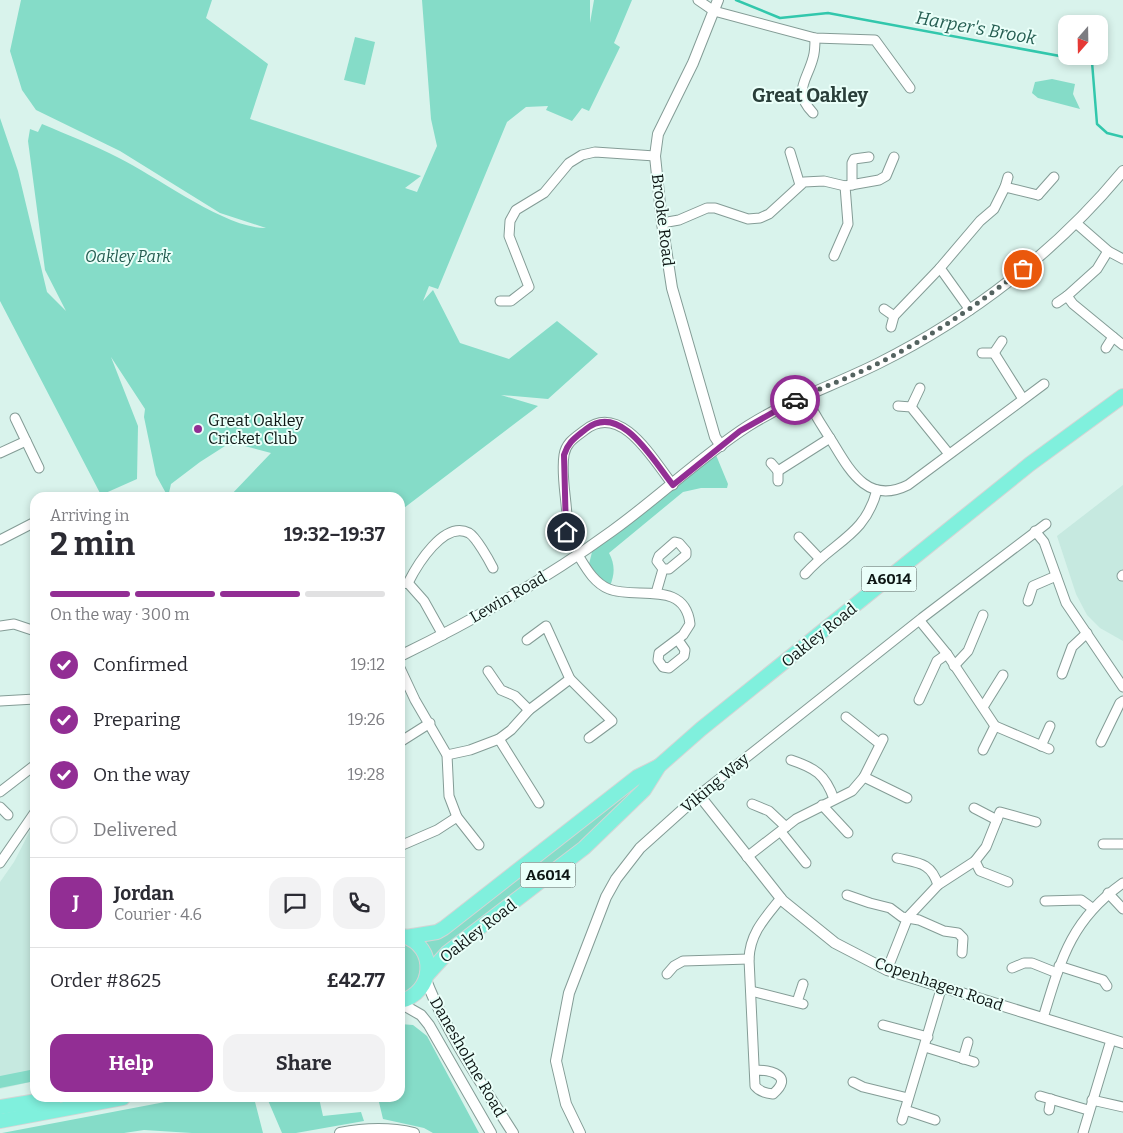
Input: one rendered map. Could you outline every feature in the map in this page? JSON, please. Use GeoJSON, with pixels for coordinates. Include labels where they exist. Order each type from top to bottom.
{"type":"FeatureCollection","features":[{"type":"Feature","properties":{"kind":"main road","name":"Oakley Road"},"geometry":{"type":"LineString","coordinates":[[405,1000],[415,995],[448,952],[584,848],[644,790],[660,766],[701,729],[1030,464],[1123,396]]}},
{"type":"Feature","properties":{"kind":"main road","name":"Oakley Road"},"geometry":{"type":"LineString","coordinates":[[405,936],[437,932],[444,928],[638,777],[660,766]]}},
{"type":"Feature","properties":{"kind":"main road"},"geometry":{"type":"LineString","coordinates":[[405,937],[414,941],[426,956],[427,977]]}},
{"type":"Feature","properties":{"kind":"main road"},"geometry":{"type":"LineString","coordinates":[[0,1107],[31,1102]]}},
{"type":"Feature","properties":{"kind":"main road"},"geometry":{"type":"LineString","coordinates":[[0,1121],[102,1102]]}},
{"type":"Feature","properties":{"kind":"street"},"geometry":{"type":"LineString","coordinates":[[698,0],[714,11],[815,38],[875,40],[910,88]]}},
{"type":"Feature","properties":{"kind":"street","name":"Brooke Road"},"geometry":{"type":"LineString","coordinates":[[718,0],[692,63],[658,134],[655,156],[662,223],[672,288],[715,437],[721,446]]}},
{"type":"Feature","properties":{"kind":"street"},"geometry":{"type":"LineString","coordinates":[[813,113],[803,100],[802,92],[813,60],[815,38]]}},
{"type":"Feature","properties":{"kind":"street"},"geometry":{"type":"LineString","coordinates":[[500,301],[511,301],[528,287],[509,236],[510,220],[520,206],[544,193],[569,163],[582,156],[595,152],[655,156]]}},
{"type":"Feature","properties":{"kind":"street"},"geometry":{"type":"LineString","coordinates":[[790,152],[800,185]]}},
{"type":"Feature","properties":{"kind":"street"},"geometry":{"type":"LineString","coordinates":[[834,256],[848,224],[848,185],[852,162],[854,159],[869,157]]}},
{"type":"Feature","properties":{"kind":"street"},"geometry":{"type":"LineString","coordinates":[[662,223],[679,220],[708,208],[748,220],[760,218],[768,214],[800,185],[814,180],[848,185],[879,180],[886,176],[894,157]]}},
{"type":"Feature","properties":{"kind":"street","name":"Lewin Road"},"geometry":{"type":"LineString","coordinates":[[405,654],[513,596],[578,555],[673,485],[721,446],[763,417],[805,395],[879,363],[934,333],[970,310],[1023,269],[1076,223],[1123,171]]}},
{"type":"Feature","properties":{"kind":"street"},"geometry":{"type":"LineString","coordinates":[[891,327],[894,316],[940,268],[980,220],[994,209],[1008,177]]}},
{"type":"Feature","properties":{"kind":"street"},"geometry":{"type":"LineString","coordinates":[[1038,195],[1054,177]]}},
{"type":"Feature","properties":{"kind":"street"},"geometry":{"type":"LineString","coordinates":[[1005,187],[1038,195]]}},
{"type":"Feature","properties":{"kind":"street"},"geometry":{"type":"LineString","coordinates":[[1038,195],[1042,204]]}},
{"type":"Feature","properties":{"kind":"street"},"geometry":{"type":"LineString","coordinates":[[1076,223],[1108,251],[1123,259]]}},
{"type":"Feature","properties":{"kind":"street"},"geometry":{"type":"LineString","coordinates":[[1057,303],[1098,269],[1108,251]]}},
{"type":"Feature","properties":{"kind":"street"},"geometry":{"type":"LineString","coordinates":[[940,268],[970,310]]}},
{"type":"Feature","properties":{"kind":"street"},"geometry":{"type":"LineString","coordinates":[[1067,296],[1073,304],[1123,345]]}},
{"type":"Feature","properties":{"kind":"street"},"geometry":{"type":"LineString","coordinates":[[884,310],[894,316]]}},
{"type":"Feature","properties":{"kind":"street"},"geometry":{"type":"LineString","coordinates":[[1106,348],[1113,337]]}},
{"type":"Feature","properties":{"kind":"street"},"geometry":{"type":"LineString","coordinates":[[994,353],[1002,341]]}},
{"type":"Feature","properties":{"kind":"street"},"geometry":{"type":"LineString","coordinates":[[982,354],[994,353]]}},
{"type":"Feature","properties":{"kind":"street"},"geometry":{"type":"LineString","coordinates":[[994,353],[1023,399]]}},
{"type":"Feature","properties":{"kind":"street"},"geometry":{"type":"LineString","coordinates":[[805,395],[820,426],[830,438],[851,472],[862,483],[877,490],[894,490],[908,485],[1044,384]]}},
{"type":"Feature","properties":{"kind":"street"},"geometry":{"type":"LineString","coordinates":[[911,407],[920,388]]}},
{"type":"Feature","properties":{"kind":"street"},"geometry":{"type":"LineString","coordinates":[[898,406],[911,407],[949,454]]}},
{"type":"Feature","properties":{"kind":"street"},"geometry":{"type":"LineString","coordinates":[[15,418],[39,468]]}},
{"type":"Feature","properties":{"kind":"street"},"geometry":{"type":"LineString","coordinates":[[564,546],[567,516],[564,455],[567,444],[594,422],[603,421],[614,424],[632,434],[673,485]]}},
{"type":"Feature","properties":{"kind":"street"},"geometry":{"type":"LineString","coordinates":[[778,471],[830,438]]}},
{"type":"Feature","properties":{"kind":"street"},"geometry":{"type":"LineString","coordinates":[[0,453],[26,441]]}},
{"type":"Feature","properties":{"kind":"street"},"geometry":{"type":"LineString","coordinates":[[771,463],[778,471],[778,481]]}},
{"type":"Feature","properties":{"kind":"street"},"geometry":{"type":"LineString","coordinates":[[805,574],[819,558],[858,528],[869,513],[877,490]]}},
{"type":"Feature","properties":{"kind":"street","name":"Viking Way"},"geometry":{"type":"LineString","coordinates":[[580,1133],[566,1104],[556,1061],[569,993],[606,897],[616,879],[640,848],[699,795],[1046,524]]}},
{"type":"Feature","properties":{"kind":"street"},"geometry":{"type":"LineString","coordinates":[[0,540],[30,525]]}},
{"type":"Feature","properties":{"kind":"street"},"geometry":{"type":"LineString","coordinates":[[405,582],[426,553],[448,533],[457,530],[470,534],[494,562]]}},
{"type":"Feature","properties":{"kind":"street"},"geometry":{"type":"LineString","coordinates":[[1035,531],[1044,542],[1066,603],[1123,687]]}},
{"type":"Feature","properties":{"kind":"street"},"geometry":{"type":"LineString","coordinates":[[799,537],[819,558]]}},
{"type":"Feature","properties":{"kind":"street"},"geometry":{"type":"LineString","coordinates":[[578,555],[596,581],[607,588],[616,591],[656,593],[670,596],[688,613],[690,624],[678,640]]}},
{"type":"Feature","properties":{"kind":"street"},"geometry":{"type":"LineString","coordinates":[[656,593],[663,569]]}},
{"type":"Feature","properties":{"kind":"street"},"geometry":{"type":"LineString","coordinates":[[1028,601],[1034,586],[1056,576]]}},
{"type":"Feature","properties":{"kind":"street"},"geometry":{"type":"LineString","coordinates":[[405,584],[424,601],[443,635]]}},
{"type":"Feature","properties":{"kind":"street"},"geometry":{"type":"LineString","coordinates":[[954,666],[968,652],[983,615]]}},
{"type":"Feature","properties":{"kind":"street"},"geometry":{"type":"LineString","coordinates":[[920,621],[947,654],[995,726],[1045,747],[1050,726]]}},
{"type":"Feature","properties":{"kind":"street"},"geometry":{"type":"LineString","coordinates":[[0,626],[14,624],[30,629]]}},
{"type":"Feature","properties":{"kind":"street"},"geometry":{"type":"LineString","coordinates":[[527,640],[546,626],[570,680],[612,721],[589,738]]}},
{"type":"Feature","properties":{"kind":"street"},"geometry":{"type":"LineString","coordinates":[[1062,674],[1072,647],[1087,634]]}},
{"type":"Feature","properties":{"kind":"street"},"geometry":{"type":"LineString","coordinates":[[918,700],[937,661],[947,654]]}},
{"type":"Feature","properties":{"kind":"street"},"geometry":{"type":"LineString","coordinates":[[488,671],[501,690],[515,696],[529,710]]}},
{"type":"Feature","properties":{"kind":"street"},"geometry":{"type":"LineString","coordinates":[[983,707],[1002,675]]}},
{"type":"Feature","properties":{"kind":"street"},"geometry":{"type":"LineString","coordinates":[[405,679],[415,700],[447,755],[449,796],[456,817],[479,845]]}},
{"type":"Feature","properties":{"kind":"street"},"geometry":{"type":"LineString","coordinates":[[447,755],[470,750],[499,739],[511,730],[529,710],[570,680]]}},
{"type":"Feature","properties":{"kind":"street"},"geometry":{"type":"LineString","coordinates":[[0,701],[30,699]]}},
{"type":"Feature","properties":{"kind":"street"},"geometry":{"type":"LineString","coordinates":[[1101,742],[1120,702],[1123,701]]}},
{"type":"Feature","properties":{"kind":"street"},"geometry":{"type":"LineString","coordinates":[[846,716],[880,744],[887,753]]}},
{"type":"Feature","properties":{"kind":"street"},"geometry":{"type":"LineString","coordinates":[[405,739],[430,723]]}},
{"type":"Feature","properties":{"kind":"street"},"geometry":{"type":"LineString","coordinates":[[984,750],[995,726]]}},
{"type":"Feature","properties":{"kind":"street"},"geometry":{"type":"LineString","coordinates":[[499,739],[539,803]]}},
{"type":"Feature","properties":{"kind":"street"},"geometry":{"type":"LineString","coordinates":[[747,857],[822,805],[852,791],[864,777],[880,744]]}},
{"type":"Feature","properties":{"kind":"street"},"geometry":{"type":"LineString","coordinates":[[791,760],[807,765],[823,776],[834,799]]}},
{"type":"Feature","properties":{"kind":"street"},"geometry":{"type":"LineString","coordinates":[[0,792],[30,769]]}},
{"type":"Feature","properties":{"kind":"street"},"geometry":{"type":"LineString","coordinates":[[864,777],[907,798]]}},
{"type":"Feature","properties":{"kind":"street","name":"Copenhagen Road"},"geometry":{"type":"LineString","coordinates":[[699,795],[781,898],[835,943],[887,970],[1123,1043]]}},
{"type":"Feature","properties":{"kind":"street"},"geometry":{"type":"LineString","coordinates":[[752,804],[769,811],[806,863]]}},
{"type":"Feature","properties":{"kind":"street"},"geometry":{"type":"LineString","coordinates":[[822,805],[848,833]]}},
{"type":"Feature","properties":{"kind":"street"},"geometry":{"type":"LineString","coordinates":[[0,807],[8,815]]}},
{"type":"Feature","properties":{"kind":"street"},"geometry":{"type":"LineString","coordinates":[[974,808],[999,816],[1036,822]]}},
{"type":"Feature","properties":{"kind":"street"},"geometry":{"type":"LineString","coordinates":[[887,970],[908,917],[938,884],[975,861],[986,847],[999,816]]}},
{"type":"Feature","properties":{"kind":"street"},"geometry":{"type":"LineString","coordinates":[[405,844],[437,830],[456,817]]}},
{"type":"Feature","properties":{"kind":"street"},"geometry":{"type":"LineString","coordinates":[[0,863],[30,819]]}},
{"type":"Feature","properties":{"kind":"street"},"geometry":{"type":"LineString","coordinates":[[1103,844],[1123,844]]}},
{"type":"Feature","properties":{"kind":"street"},"geometry":{"type":"LineString","coordinates":[[897,858],[928,866],[935,873],[938,884]]}},
{"type":"Feature","properties":{"kind":"street"},"geometry":{"type":"LineString","coordinates":[[975,861],[980,871],[1008,882]]}},
{"type":"Feature","properties":{"kind":"street"},"geometry":{"type":"LineString","coordinates":[[1043,1018],[1058,970],[1070,940],[1092,908],[1108,893],[1123,883]]}},
{"type":"Feature","properties":{"kind":"street"},"geometry":{"type":"LineString","coordinates":[[1108,893],[1123,908]]}},
{"type":"Feature","properties":{"kind":"street"},"geometry":{"type":"LineString","coordinates":[[847,895],[870,904],[890,908],[902,917],[908,917],[958,933],[963,938],[962,954]]}},
{"type":"Feature","properties":{"kind":"street"},"geometry":{"type":"LineString","coordinates":[[755,1070],[750,947],[758,926],[781,898]]}},
{"type":"Feature","properties":{"kind":"street"},"geometry":{"type":"LineString","coordinates":[[1045,901],[1081,900],[1092,908]]}},
{"type":"Feature","properties":{"kind":"street"},"geometry":{"type":"LineString","coordinates":[[667,974],[674,966],[683,961],[749,959]]}},
{"type":"Feature","properties":{"kind":"street"},"geometry":{"type":"LineString","coordinates":[[1012,968],[1024,963],[1032,963],[1103,980],[1107,986]]}},
{"type":"Feature","properties":{"kind":"street","name":"Danesholme Road"},"geometry":{"type":"LineString","coordinates":[[427,977],[436,1005],[513,1133]]}},
{"type":"Feature","properties":{"kind":"street"},"geometry":{"type":"LineString","coordinates":[[752,991],[800,1003],[803,984]]}},
{"type":"Feature","properties":{"kind":"street"},"geometry":{"type":"LineString","coordinates":[[902,1120],[942,986]]}},
{"type":"Feature","properties":{"kind":"street","name":"Danesholme Road"},"geometry":{"type":"LineString","coordinates":[[405,1005],[421,1015],[429,1025],[491,1133]]}},
{"type":"Feature","properties":{"kind":"street"},"geometry":{"type":"LineString","coordinates":[[883,1025],[928,1037]]}},
{"type":"Feature","properties":{"kind":"street"},"geometry":{"type":"LineString","coordinates":[[1082,1133],[1111,1040]]}},
{"type":"Feature","properties":{"kind":"street"},"geometry":{"type":"LineString","coordinates":[[963,1059],[968,1042]]}},
{"type":"Feature","properties":{"kind":"street"},"geometry":{"type":"LineString","coordinates":[[925,1047],[974,1062]]}},
{"type":"Feature","properties":{"kind":"street"},"geometry":{"type":"LineString","coordinates":[[853,1082],[862,1087],[908,1098]]}},
{"type":"Feature","properties":{"kind":"street"},"geometry":{"type":"LineString","coordinates":[[860,1096],[862,1087]]}},
{"type":"Feature","properties":{"kind":"street"},"geometry":{"type":"LineString","coordinates":[[1040,1096],[1088,1110]]}},
{"type":"Feature","properties":{"kind":"street"},"geometry":{"type":"LineString","coordinates":[[1049,1110],[1052,1099]]}},
{"type":"Feature","properties":{"kind":"street"},"geometry":{"type":"LineString","coordinates":[[1092,1100],[1123,1107]]}},
{"type":"Feature","properties":{"kind":"street"},"geometry":{"type":"LineString","coordinates":[[906,1110],[935,1120]]}},
{"type":"Feature","properties":{"kind":"street"},"geometry":{"type":"LineString","coordinates":[[340,1133],[368,1130],[400,1130],[414,1133]]}},
{"type":"Feature","properties":{"kind":"shaded area"},"geometry":{"type":"Polygon","coordinates":[[[1123,485],[1123,641],[1100,628],[1087,615],[1076,594],[1057,536],[1123,485]]]}},
{"type":"Feature","properties":{"kind":"shaded area"},"geometry":{"type":"Polygon","coordinates":[[[30,831],[30,1082],[0,1089],[0,882],[14,862],[30,831]]]}},
{"type":"Feature","properties":{"kind":"green space","name":"Oakley Park"},"geometry":{"type":"Polygon","coordinates":[[[21,0],[212,0],[206,18],[268,64],[250,119],[421,176],[405,188],[417,192],[437,146],[431,119],[422,0],[590,0],[590,23],[594,0],[632,0],[614,43],[620,47],[589,111],[582,108],[572,121],[546,110],[548,106],[526,107],[507,122],[438,289],[429,286],[423,301],[433,290],[460,343],[509,359],[557,321],[598,354],[548,399],[501,395],[538,406],[405,507],[405,492],[234,492],[271,453],[241,445],[225,446],[171,484],[169,492],[165,492],[156,475],[144,417],[145,409],[111,357],[138,426],[137,479],[108,492],[99,492],[0,301],[0,118],[18,171],[47,292],[66,311],[45,270],[28,141],[30,129],[38,132],[42,124],[119,158],[191,200],[231,220],[250,226],[266,228],[220,213],[120,151],[36,110],[22,90],[10,51],[21,0]]]}},
{"type":"Feature","properties":{"kind":"green space"},"geometry":{"type":"Polygon","coordinates":[[[355,37],[375,42],[365,85],[344,80],[355,37]]]}},
{"type":"Feature","properties":{"kind":"green space"},"geometry":{"type":"Polygon","coordinates":[[[1052,79],[1075,84],[1073,94],[1080,109],[1038,98],[1032,93],[1035,82],[1052,79]]]}},
{"type":"Feature","properties":{"kind":"green space"},"geometry":{"type":"Polygon","coordinates":[[[716,455],[728,484],[727,488],[701,488],[683,492],[609,553],[614,569],[610,586],[600,580],[589,564],[592,552],[716,455]]]}},
{"type":"Feature","properties":{"kind":"green space"},"geometry":{"type":"Polygon","coordinates":[[[651,774],[608,820],[433,961],[420,941],[445,935],[651,774]]]}},
{"type":"Feature","properties":{"kind":"green space"},"geometry":{"type":"Polygon","coordinates":[[[405,943],[417,952],[421,962],[419,983],[405,993],[405,943]]]}},
{"type":"Feature","properties":{"kind":"green space"},"geometry":{"type":"Polygon","coordinates":[[[405,1024],[413,1025],[427,1036],[479,1133],[433,1133],[424,1128],[383,1119],[379,1102],[405,1102],[405,1024]]]}},
{"type":"Feature","properties":{"kind":"green space"},"geometry":{"type":"Polygon","coordinates":[[[30,1070],[30,1082],[0,1088],[0,1076],[30,1070]]]}},
{"type":"Feature","properties":{"kind":"green space"},"geometry":{"type":"Polygon","coordinates":[[[165,1102],[255,1102],[263,1133],[192,1133],[144,1130],[124,1133],[2,1133],[165,1102]]]}},
{"type":"Feature","properties":{"kind":"green space"},"geometry":{"type":"Polygon","coordinates":[[[269,1102],[320,1102],[323,1116],[361,1112],[364,1121],[296,1133],[282,1133],[269,1102]]]}},
{"type":"Feature","properties":{"kind":"waterway","name":"Harper's Brook"},"geometry":{"type":"LineString","coordinates":[[736,0],[780,18],[828,13],[1092,62],[1097,124],[1107,133],[1123,137]]}},
{"type":"Feature","properties":{"kind":"way so far"},"geometry":{"type":"LineString","coordinates":[[795,400],[879,363],[934,333],[970,310],[1023,269]]}},
{"type":"Feature","properties":{"kind":"place","name":"Great Oakley Cricket Club"},"geometry":{"type":"Point","coordinates":[198,429]}},
{"type":"Feature","properties":{"kind":"district","name":"Great Oakley"},"geometry":{"type":"Point","coordinates":[810,95]}},
{"type":"Feature","properties":{"kind":"route"},"geometry":{"type":"LineString","coordinates":[[566,532],[564,455],[567,444],[594,422],[603,421],[614,424],[632,434],[641,442],[673,485],[740,431],[795,400]]}}]}
